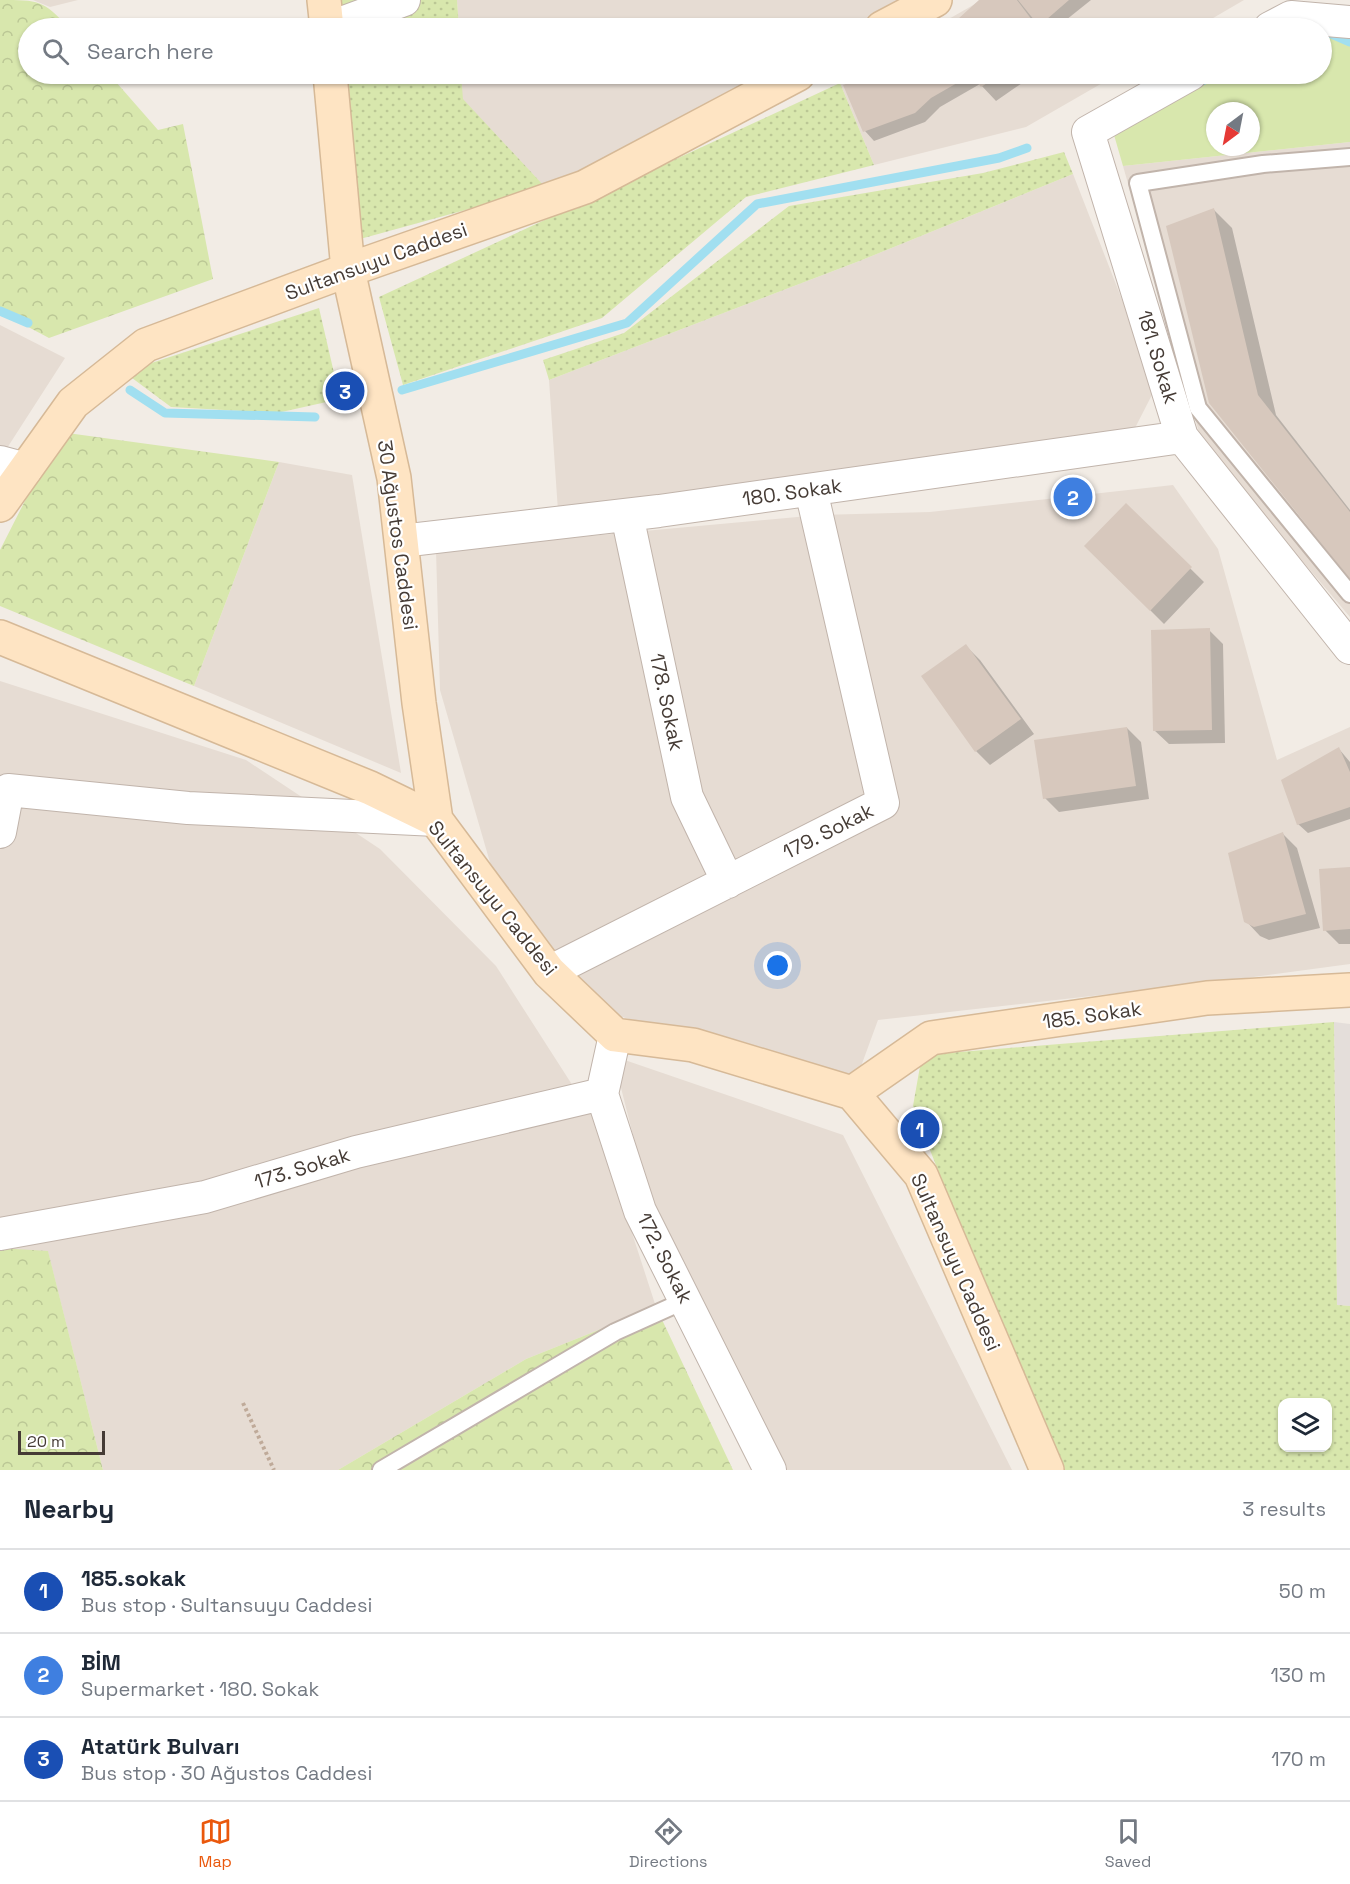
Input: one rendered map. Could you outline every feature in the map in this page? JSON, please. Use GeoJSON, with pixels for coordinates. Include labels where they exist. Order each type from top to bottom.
{"type":"FeatureCollection","features":[{"type":"Feature","properties":{"kind":"street"},"geometry":{"type":"LineString","coordinates":[[324,0],[326,18]]}},
{"type":"Feature","properties":{"kind":"street"},"geometry":{"type":"LineString","coordinates":[[354,18],[404,0]]}},
{"type":"Feature","properties":{"kind":"street"},"geometry":{"type":"LineString","coordinates":[[901,18],[935,0]]}},
{"type":"Feature","properties":{"kind":"street"},"geometry":{"type":"LineString","coordinates":[[1285,15],[1321,0]]}},
{"type":"Feature","properties":{"kind":"street"},"geometry":{"type":"LineString","coordinates":[[1285,15],[1313,18]]}},
{"type":"Feature","properties":{"kind":"street"},"geometry":{"type":"LineString","coordinates":[[1332,20],[1350,22]]}},
{"type":"Feature","properties":{"kind":"street","name":"30 Ağustos Caddesi"},"geometry":{"type":"LineString","coordinates":[[331,84],[348,270],[394,478],[419,703],[436,820]]}},
{"type":"Feature","properties":{"kind":"street","name":"Sultansuyu Caddesi"},"geometry":{"type":"LineString","coordinates":[[0,505],[13,465],[73,403],[146,345],[348,270],[585,187],[779,84]]}},
{"type":"Feature","properties":{"kind":"street","name":"181. Sokak"},"geometry":{"type":"LineString","coordinates":[[1173,84],[1088,132],[1182,437],[1350,648]]}},
{"type":"Feature","properties":{"kind":"street","name":"180. Sokak"},"geometry":{"type":"LineString","coordinates":[[401,541],[627,515],[1182,437]]}},
{"type":"Feature","properties":{"kind":"street","name":"179. Sokak"},"geometry":{"type":"LineString","coordinates":[[549,972],[883,803],[811,490]]}},
{"type":"Feature","properties":{"kind":"street","name":"178. Sokak"},"geometry":{"type":"LineString","coordinates":[[627,515],[687,797],[728,882]]}},
{"type":"Feature","properties":{"kind":"street","name":"Sultansuyu Caddesi"},"geometry":{"type":"LineString","coordinates":[[0,637],[370,788],[436,820],[549,972],[615,1035]]}},
{"type":"Feature","properties":{"kind":"street"},"geometry":{"type":"LineString","coordinates":[[0,832],[4,790],[188,808],[436,820]]}},
{"type":"Feature","properties":{"kind":"street","name":"185. Sokak"},"geometry":{"type":"LineString","coordinates":[[852,1093],[931,1038],[1207,998],[1350,990]]}},
{"type":"Feature","properties":{"kind":"street"},"geometry":{"type":"LineString","coordinates":[[602,1094],[615,1035],[693,1045],[852,1093]]}},
{"type":"Feature","properties":{"kind":"street","name":"Sultansuyu Caddesi"},"geometry":{"type":"LineString","coordinates":[[852,1093],[921,1174],[1047,1470]]}},
{"type":"Feature","properties":{"kind":"street","name":"173. Sokak"},"geometry":{"type":"LineString","coordinates":[[0,1234],[205,1197],[356,1152],[602,1094]]}},
{"type":"Feature","properties":{"kind":"street","name":"172. Sokak"},"geometry":{"type":"LineString","coordinates":[[602,1094],[640,1211],[770,1470]]}},
{"type":"Feature","properties":{"kind":"lane"},"geometry":{"type":"LineString","coordinates":[[1350,157],[1263,164],[1138,183],[1198,408],[1350,594]]}},
{"type":"Feature","properties":{"kind":"lane"},"geometry":{"type":"LineString","coordinates":[[381,1470],[615,1332],[686,1300]]}},
{"type":"Feature","properties":{"kind":"path"},"geometry":{"type":"LineString","coordinates":[[243,1403],[274,1470]]}},
{"type":"Feature","properties":{"kind":"shaded area"},"geometry":{"type":"Polygon","coordinates":[[[33,0],[78,0],[50,7],[33,0]]]}},
{"type":"Feature","properties":{"kind":"shaded area"},"geometry":{"type":"Polygon","coordinates":[[[457,0],[928,0],[897,18],[458,18],[457,0]]]}},
{"type":"Feature","properties":{"kind":"shaded area"},"geometry":{"type":"Polygon","coordinates":[[[982,0],[1244,0],[1213,18],[950,18],[982,0]]]}},
{"type":"Feature","properties":{"kind":"shaded area"},"geometry":{"type":"Polygon","coordinates":[[[461,84],[769,84],[546,188],[462,99],[461,84]]]}},
{"type":"Feature","properties":{"kind":"shaded area"},"geometry":{"type":"Polygon","coordinates":[[[840,84],[1101,84],[1026,127],[874,165],[840,84]]]}},
{"type":"Feature","properties":{"kind":"shaded area"},"geometry":{"type":"Polygon","coordinates":[[[1350,142],[1350,617],[1202,443],[1123,166],[1218,156],[1260,156],[1260,152],[1350,142]]]}},
{"type":"Feature","properties":{"kind":"shaded area"},"geometry":{"type":"Polygon","coordinates":[[[1073,174],[1156,387],[1135,428],[558,511],[549,380],[862,260],[1073,174]]]}},
{"type":"Feature","properties":{"kind":"shaded area"},"geometry":{"type":"Polygon","coordinates":[[[0,325],[65,358],[0,459],[0,325]]]}},
{"type":"Feature","properties":{"kind":"shaded area"},"geometry":{"type":"Polygon","coordinates":[[[279,462],[352,475],[401,773],[194,686],[279,462]]]}},
{"type":"Feature","properties":{"kind":"shaded area"},"geometry":{"type":"Polygon","coordinates":[[[1173,485],[1218,549],[1277,760],[1350,727],[1350,964],[1216,982],[878,1020],[856,1080],[611,1014],[498,890],[440,690],[436,550],[819,515],[930,512],[1173,485]]]}},
{"type":"Feature","properties":{"kind":"shaded area"},"geometry":{"type":"Polygon","coordinates":[[[0,681],[246,760],[380,849],[496,966],[596,1122],[656,1307],[526,1359],[338,1470],[103,1470],[48,1252],[0,1248],[0,681]]]}},
{"type":"Feature","properties":{"kind":"shaded area"},"geometry":{"type":"Polygon","coordinates":[[[1334,1022],[1350,1024],[1350,1306],[1337,1305],[1334,1022]]]}},
{"type":"Feature","properties":{"kind":"shaded area"},"geometry":{"type":"Polygon","coordinates":[[[613,1056],[843,1135],[1012,1470],[778,1470],[646,1187],[613,1056]]]}},
{"type":"Feature","properties":{"kind":"green space"},"geometry":{"type":"Polygon","coordinates":[[[0,0],[24,0],[46,7],[59,18],[18,18],[18,84],[118,84],[158,130],[183,124],[213,279],[49,338],[0,312],[0,0]]]}},
{"type":"Feature","properties":{"kind":"green space"},"geometry":{"type":"Polygon","coordinates":[[[336,0],[457,0],[458,18],[338,18],[336,0]]]}},
{"type":"Feature","properties":{"kind":"green space"},"geometry":{"type":"Polygon","coordinates":[[[1332,30],[1350,34],[1350,142],[1260,152],[1260,102],[1206,102],[1206,156],[1218,156],[1123,166],[1112,128],[1196,84],[1332,84],[1332,30]]]}},
{"type":"Feature","properties":{"kind":"green space"},"geometry":{"type":"Polygon","coordinates":[[[344,84],[462,84],[463,99],[546,188],[360,239],[344,84]]]}},
{"type":"Feature","properties":{"kind":"green space"},"geometry":{"type":"Polygon","coordinates":[[[838,84],[840,84],[874,165],[746,197],[602,318],[403,385],[379,297],[838,84]]]}},
{"type":"Feature","properties":{"kind":"green space"},"geometry":{"type":"Polygon","coordinates":[[[1064,152],[1073,174],[862,260],[549,380],[543,360],[624,333],[789,206],[983,173],[1064,152]]]}},
{"type":"Feature","properties":{"kind":"green space"},"geometry":{"type":"Polygon","coordinates":[[[319,308],[340,399],[277,413],[171,407],[124,372],[319,308]]]}},
{"type":"Feature","properties":{"kind":"green space"},"geometry":{"type":"Polygon","coordinates":[[[60,432],[279,462],[194,686],[0,606],[0,550],[60,432]]]}},
{"type":"Feature","properties":{"kind":"green space"},"geometry":{"type":"Polygon","coordinates":[[[1334,1022],[1337,1305],[1350,1306],[1350,1470],[1054,1470],[913,1106],[922,1055],[1334,1022]]]}},
{"type":"Feature","properties":{"kind":"green space"},"geometry":{"type":"Polygon","coordinates":[[[0,1248],[48,1251],[103,1470],[0,1470],[0,1248]]]}},
{"type":"Feature","properties":{"kind":"green space"},"geometry":{"type":"Polygon","coordinates":[[[656,1307],[733,1470],[338,1470],[526,1359],[656,1307]]]}},
{"type":"Feature","properties":{"kind":"building"},"geometry":{"type":"Polygon","coordinates":[[[979,0],[1017,0],[1030,18],[959,18],[979,0]]]}},
{"type":"Feature","properties":{"kind":"building"},"geometry":{"type":"Polygon","coordinates":[[[1018,0],[1069,0],[1048,18],[1033,18],[1018,0]]]}},
{"type":"Feature","properties":{"kind":"building"},"geometry":{"type":"Polygon","coordinates":[[[955,84],[931,98],[915,113],[863,132],[843,85],[955,84]]]}},
{"type":"Feature","properties":{"kind":"building"},"geometry":{"type":"Polygon","coordinates":[[[1214,208],[1258,395],[1350,512],[1350,579],[1209,403],[1166,226],[1214,208]]]}},
{"type":"Feature","properties":{"kind":"building"},"geometry":{"type":"Polygon","coordinates":[[[1126,503],[1192,567],[1150,611],[1084,546],[1126,503]]]}},
{"type":"Feature","properties":{"kind":"building"},"geometry":{"type":"Polygon","coordinates":[[[1210,628],[1212,730],[1153,731],[1151,630],[1210,628]]]}},
{"type":"Feature","properties":{"kind":"building"},"geometry":{"type":"Polygon","coordinates":[[[966,644],[1021,719],[975,752],[921,676],[966,644]]]}},
{"type":"Feature","properties":{"kind":"building"},"geometry":{"type":"Polygon","coordinates":[[[1127,727],[1136,786],[1043,799],[1034,740],[1127,727]]]}},
{"type":"Feature","properties":{"kind":"building"},"geometry":{"type":"Polygon","coordinates":[[[1339,747],[1350,772],[1350,807],[1297,825],[1281,780],[1339,747]]]}},
{"type":"Feature","properties":{"kind":"building"},"geometry":{"type":"Polygon","coordinates":[[[1283,832],[1306,914],[1254,927],[1244,922],[1228,853],[1283,832]]]}},
{"type":"Feature","properties":{"kind":"building"},"geometry":{"type":"Polygon","coordinates":[[[1350,867],[1350,929],[1323,931],[1319,869],[1350,867]]]}},
{"type":"Feature","properties":{"kind":"waterway"},"geometry":{"type":"LineString","coordinates":[[1332,34],[1350,42]]}},
{"type":"Feature","properties":{"kind":"waterway"},"geometry":{"type":"LineString","coordinates":[[402,390],[627,323],[757,204],[999,158],[1027,148]]}},
{"type":"Feature","properties":{"kind":"waterway"},"geometry":{"type":"LineString","coordinates":[[0,311],[28,323]]}},
{"type":"Feature","properties":{"kind":"waterway"},"geometry":{"type":"LineString","coordinates":[[130,390],[165,413],[315,417]]}},
{"type":"Feature","properties":{"kind":"place","name":"Atatürk Bulvarı"},"geometry":{"type":"Point","coordinates":[345,391]}},
{"type":"Feature","properties":{"kind":"place","name":"BİM"},"geometry":{"type":"Point","coordinates":[1073,497]}},
{"type":"Feature","properties":{"kind":"place","name":"185.sokak"},"geometry":{"type":"Point","coordinates":[920,1129]}}]}
